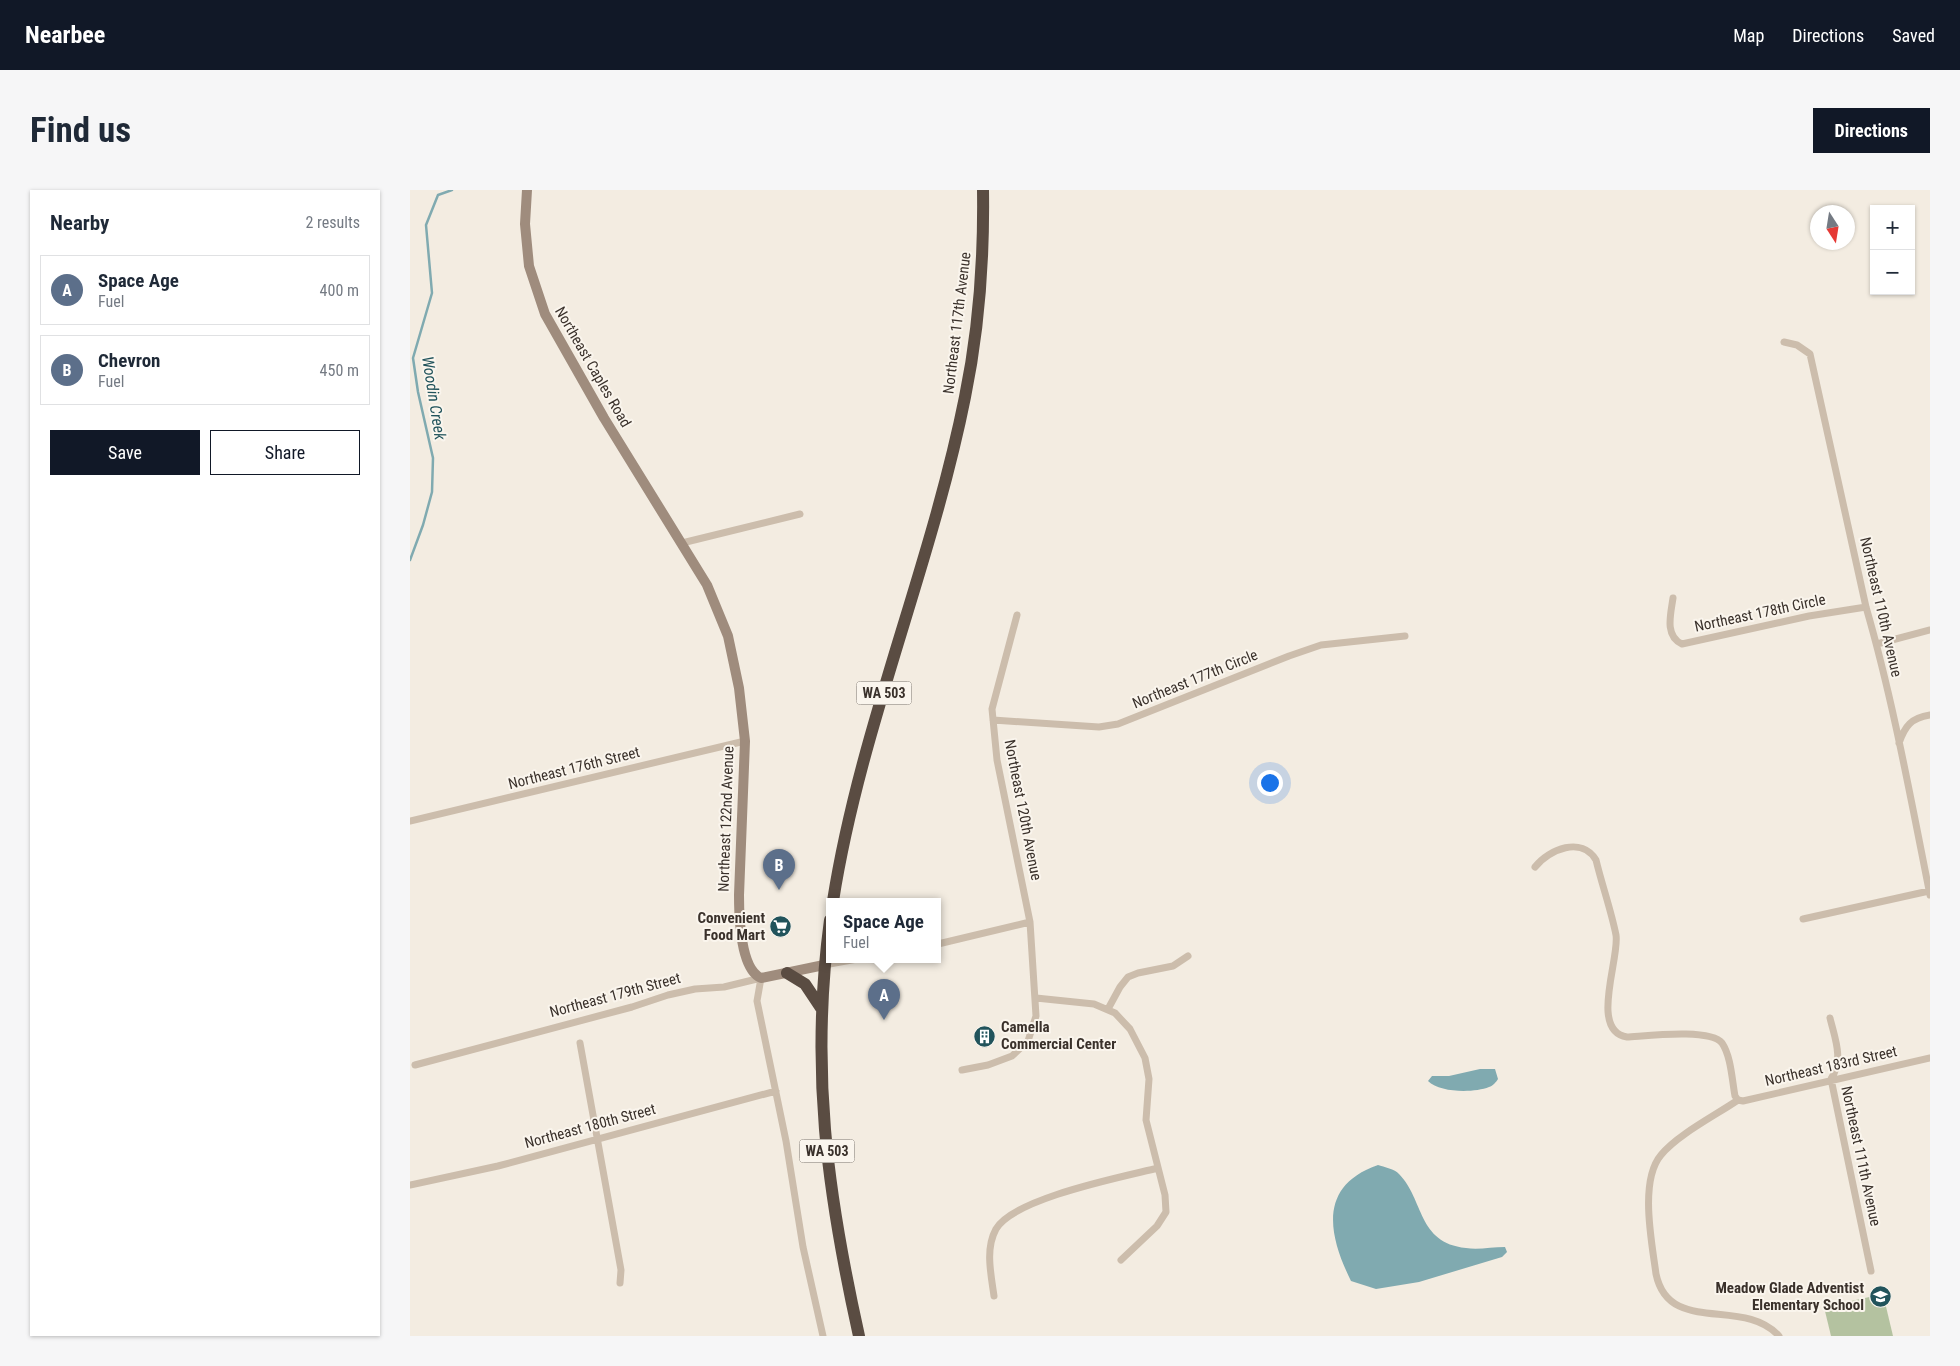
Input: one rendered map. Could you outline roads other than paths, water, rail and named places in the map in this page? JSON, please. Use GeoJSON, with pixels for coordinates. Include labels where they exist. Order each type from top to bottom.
{"type":"FeatureCollection","features":[{"type":"Feature","properties":{"kind":"highway","name":"Northeast 117th Avenue"},"geometry":{"type":"LineString","coordinates":[[834,898],[852,802],[943,487],[959,424],[972,358],[981,272],[983,190]]}},
{"type":"Feature","properties":{"kind":"highway","name":"WA 503"},"geometry":{"type":"LineString","coordinates":[[826,950],[822,1008],[821,1093],[829,1180],[838,1237],[859,1336]]}},
{"type":"Feature","properties":{"kind":"highway"},"geometry":{"type":"LineString","coordinates":[[787,974],[805,984],[822,1008]]}},
{"type":"Feature","properties":{"kind":"main road","name":"Northeast Caples Road"},"geometry":{"type":"LineString","coordinates":[[527,190],[525,224],[529,266],[545,314],[599,410],[682,544]]}},
{"type":"Feature","properties":{"kind":"main road","name":"Northeast 122nd Avenue"},"geometry":{"type":"LineString","coordinates":[[682,544],[708,585],[723,618],[733,656],[745,741],[740,916],[748,966],[760,978]]}},
{"type":"Feature","properties":{"kind":"main road","name":"Northeast 179th Street"},"geometry":{"type":"LineString","coordinates":[[760,978],[824,965]]}},
{"type":"Feature","properties":{"kind":"street","name":"Northeast 110th Avenue"},"geometry":{"type":"LineString","coordinates":[[1784,342],[1797,345],[1810,354],[1866,607],[1877,644],[1930,893]]}},
{"type":"Feature","properties":{"kind":"street"},"geometry":{"type":"LineString","coordinates":[[682,544],[800,514]]}},
{"type":"Feature","properties":{"kind":"street","name":"Northeast 178th Circle"},"geometry":{"type":"LineString","coordinates":[[1673,598],[1670,630],[1676,641],[1682,644],[1782,622],[1866,607]]}},
{"type":"Feature","properties":{"kind":"street","name":"Northeast 120th Avenue"},"geometry":{"type":"LineString","coordinates":[[962,1070],[1000,1061],[1021,1049],[1034,1027],[1036,998],[1030,922],[997,760],[993,720],[994,696],[1017,615]]}},
{"type":"Feature","properties":{"kind":"street"},"geometry":{"type":"LineString","coordinates":[[1877,644],[1930,630]]}},
{"type":"Feature","properties":{"kind":"street","name":"Northeast 177th Circle"},"geometry":{"type":"LineString","coordinates":[[993,720],[1099,727],[1118,724],[1289,656],[1322,646],[1405,636]]}},
{"type":"Feature","properties":{"kind":"street"},"geometry":{"type":"LineString","coordinates":[[1899,744],[1904,728],[1911,721],[1930,714]]}},
{"type":"Feature","properties":{"kind":"street","name":"Northeast 176th Street"},"geometry":{"type":"LineString","coordinates":[[410,821],[745,741]]}},
{"type":"Feature","properties":{"kind":"street"},"geometry":{"type":"LineString","coordinates":[[1535,867],[1546,856],[1556,851],[1578,846],[1591,852],[1596,860],[1616,936],[1609,990],[1608,1017],[1611,1027],[1617,1034],[1627,1037],[1699,1035],[1716,1038],[1724,1048],[1735,1096],[1738,1100],[1668,1148],[1654,1165],[1649,1185],[1656,1274],[1664,1294],[1677,1308],[1697,1315],[1742,1317],[1756,1320],[1767,1325],[1779,1336]]}},
{"type":"Feature","properties":{"kind":"street"},"geometry":{"type":"LineString","coordinates":[[1803,919],[1930,893]]}},
{"type":"Feature","properties":{"kind":"street"},"geometry":{"type":"LineString","coordinates":[[941,943],[1030,922]]}},
{"type":"Feature","properties":{"kind":"street"},"geometry":{"type":"LineString","coordinates":[[1108,1009],[1120,986],[1128,977],[1172,966],[1188,956]]}},
{"type":"Feature","properties":{"kind":"street"},"geometry":{"type":"LineString","coordinates":[[824,965],[835,963]]}},
{"type":"Feature","properties":{"kind":"street"},"geometry":{"type":"LineString","coordinates":[[760,978],[757,1001],[776,1091],[803,1247],[823,1336]]}},
{"type":"Feature","properties":{"kind":"street","name":"Northeast 179th Street"},"geometry":{"type":"LineString","coordinates":[[415,1065],[632,1007],[668,995],[696,989],[724,987],[760,978]]}},
{"type":"Feature","properties":{"kind":"street"},"geometry":{"type":"LineString","coordinates":[[1036,998],[1094,1004],[1108,1009],[1124,1020],[1145,1058],[1149,1080],[1146,1120],[1165,1195],[1166,1212],[1157,1226],[1121,1260]]}},
{"type":"Feature","properties":{"kind":"street","name":"Northeast 111th Avenue"},"geometry":{"type":"LineString","coordinates":[[1830,1018],[1839,1058],[1836,1072],[1831,1079],[1870,1271]]}},
{"type":"Feature","properties":{"kind":"street"},"geometry":{"type":"LineString","coordinates":[[580,1043],[621,1270],[620,1283]]}},
{"type":"Feature","properties":{"kind":"street","name":"Northeast 183rd Street"},"geometry":{"type":"LineString","coordinates":[[1738,1100],[1742,1101],[1831,1079],[1930,1058]]}},
{"type":"Feature","properties":{"kind":"street","name":"Northeast 180th Street"},"geometry":{"type":"LineString","coordinates":[[410,1185],[498,1166],[596,1138],[776,1091]]}},
{"type":"Feature","properties":{"kind":"street"},"geometry":{"type":"LineString","coordinates":[[994,1296],[990,1248],[996,1229],[1002,1221],[1022,1208],[1037,1202],[1158,1168]]}},
{"type":"Feature","properties":{"kind":"water"},"geometry":{"type":"Polygon","coordinates":[[[1480,1069],[1495,1069],[1498,1079],[1494,1084],[1483,1089],[1466,1091],[1440,1088],[1428,1081],[1432,1076],[1449,1076],[1480,1069]]]}},
{"type":"Feature","properties":{"kind":"water"},"geometry":{"type":"Polygon","coordinates":[[[1378,1165],[1392,1169],[1399,1174],[1407,1184],[1430,1229],[1438,1238],[1450,1244],[1466,1248],[1505,1247],[1507,1252],[1502,1257],[1419,1282],[1376,1289],[1351,1281],[1337,1246],[1333,1213],[1337,1199],[1345,1185],[1359,1174],[1378,1165]]]}},
{"type":"Feature","properties":{"kind":"waterway","name":"Woodin Creek"},"geometry":{"type":"LineString","coordinates":[[410,560],[423,525],[432,492],[433,458],[418,392],[413,358],[432,293],[426,225],[438,195],[452,190]]}},
{"type":"Feature","properties":{"kind":"place","name":"Chevron"},"geometry":{"type":"Point","coordinates":[779,890]}},
{"type":"Feature","properties":{"kind":"place","name":"Convenient Food Mart"},"geometry":{"type":"Point","coordinates":[781,927]}},
{"type":"Feature","properties":{"kind":"place","name":"Space Age"},"geometry":{"type":"Point","coordinates":[884,1020]}},
{"type":"Feature","properties":{"kind":"place","name":"Camella Commercial Center"},"geometry":{"type":"Point","coordinates":[985,1036]}},
{"type":"Feature","properties":{"kind":"place","name":"Meadow Glade Adventist Elementary School"},"geometry":{"type":"Point","coordinates":[1880,1297]}}]}
